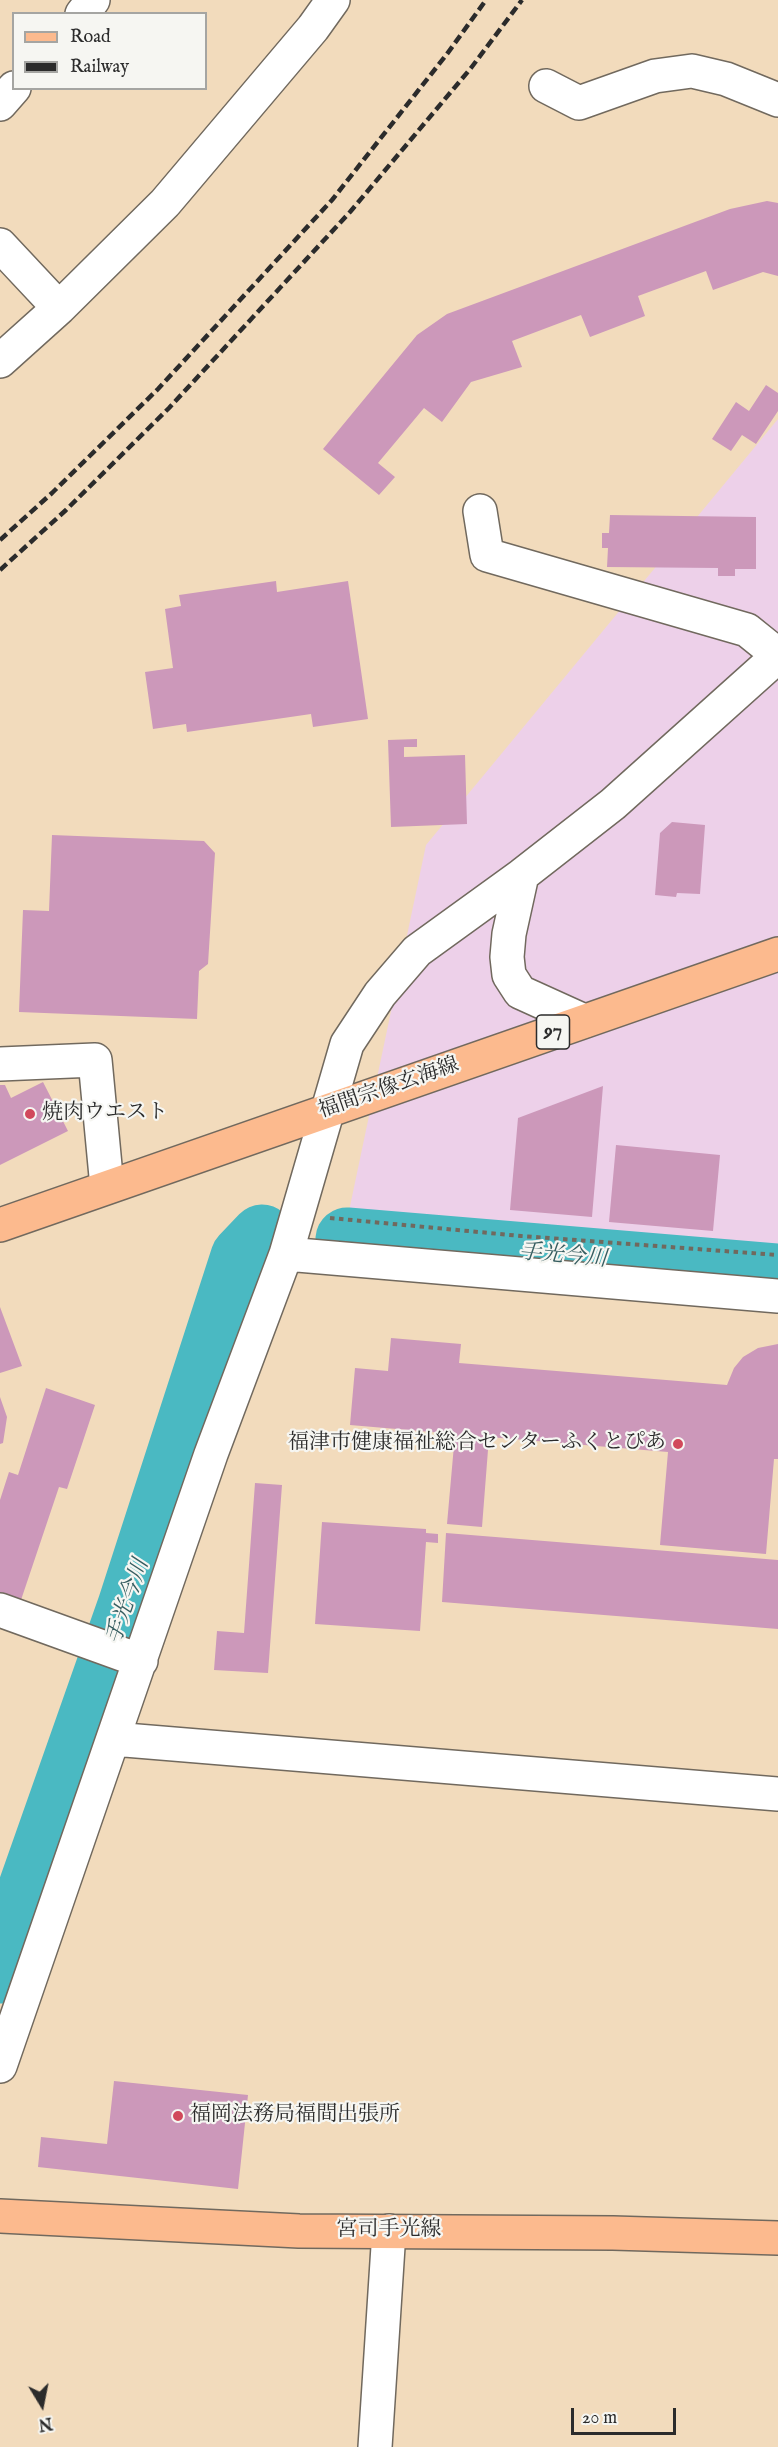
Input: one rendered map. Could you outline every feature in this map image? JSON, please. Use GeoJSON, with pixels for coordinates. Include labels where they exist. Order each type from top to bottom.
{"type":"FeatureCollection","features":[{"type":"Feature","properties":{"kind":"main road","name":"福間宗像玄海線"},"geometry":{"type":"LineString","coordinates":[[0,1224],[778,954]]}},
{"type":"Feature","properties":{"kind":"main road","name":"宮司手光線"},"geometry":{"type":"LineString","coordinates":[[0,2216],[298,2231],[778,2238]]}},
{"type":"Feature","properties":{"kind":"street"},"geometry":{"type":"LineString","coordinates":[[84,12],[93,0]]}},
{"type":"Feature","properties":{"kind":"street"},"geometry":{"type":"LineString","coordinates":[[0,361],[58,308],[165,202],[313,28],[333,0]]}},
{"type":"Feature","properties":{"kind":"street"},"geometry":{"type":"LineString","coordinates":[[546,86],[579,103],[655,76],[692,70],[778,100]]}},
{"type":"Feature","properties":{"kind":"street"},"geometry":{"type":"LineString","coordinates":[[0,104],[12,90]]}},
{"type":"Feature","properties":{"kind":"street"},"geometry":{"type":"LineString","coordinates":[[0,245],[58,308]]}},
{"type":"Feature","properties":{"kind":"street"},"geometry":{"type":"LineString","coordinates":[[0,2066],[211,1454],[286,1254],[347,1044],[380,994],[417,951],[522,875],[613,804],[778,656],[747,630],[487,555],[480,511]]}},
{"type":"Feature","properties":{"kind":"street"},"geometry":{"type":"LineString","coordinates":[[522,875],[508,934],[509,975],[520,992],[584,1021]]}},
{"type":"Feature","properties":{"kind":"street"},"geometry":{"type":"LineString","coordinates":[[0,1064],[94,1060],[107,1187]]}},
{"type":"Feature","properties":{"kind":"street"},"geometry":{"type":"LineString","coordinates":[[286,1254],[778,1296]]}},
{"type":"Feature","properties":{"kind":"street"},"geometry":{"type":"LineString","coordinates":[[0,1610],[141,1661]]}},
{"type":"Feature","properties":{"kind":"street"},"geometry":{"type":"LineString","coordinates":[[113,1739],[778,1794]]}},
{"type":"Feature","properties":{"kind":"street"},"geometry":{"type":"LineString","coordinates":[[375,2447],[389,2231]]}},
{"type":"Feature","properties":{"kind":"path"},"geometry":{"type":"LineString","coordinates":[[298,1212],[351,1220],[521,1236],[778,1255]]}},
{"type":"Feature","properties":{"kind":"shaded area"},"geometry":{"type":"Polygon","coordinates":[[[778,419],[778,1245],[349,1211],[426,845],[778,419]]]}},
{"type":"Feature","properties":{"kind":"building"},"geometry":{"type":"Polygon","coordinates":[[[767,201],[778,203],[778,276],[763,272],[713,290],[706,271],[638,296],[645,316],[590,337],[581,315],[512,341],[522,367],[471,382],[442,422],[424,408],[378,463],[395,477],[379,495],[323,449],[417,335],[447,314],[730,209],[767,201]]]}},
{"type":"Feature","properties":{"kind":"building"},"geometry":{"type":"Polygon","coordinates":[[[766,385],[778,393],[778,411],[756,444],[742,435],[731,451],[712,439],[736,402],[749,411],[766,385]]]}},
{"type":"Feature","properties":{"kind":"building"},"geometry":{"type":"Polygon","coordinates":[[[610,515],[756,517],[756,569],[735,569],[735,576],[718,576],[718,568],[607,567],[608,548],[602,548],[602,533],[609,533],[610,515]]]}},
{"type":"Feature","properties":{"kind":"building"},"geometry":{"type":"Polygon","coordinates":[[[276,581],[277,592],[348,581],[368,719],[313,727],[311,714],[187,732],[186,724],[153,729],[145,672],[173,668],[165,609],[181,606],[179,595],[276,581]]]}},
{"type":"Feature","properties":{"kind":"building"},"geometry":{"type":"Polygon","coordinates":[[[417,739],[417,747],[404,747],[404,757],[465,755],[467,824],[391,827],[388,740],[417,739]]]}},
{"type":"Feature","properties":{"kind":"building"},"geometry":{"type":"Polygon","coordinates":[[[672,822],[705,825],[700,894],[677,893],[676,897],[655,895],[660,833],[672,822]]]}},
{"type":"Feature","properties":{"kind":"building"},"geometry":{"type":"Polygon","coordinates":[[[52,835],[204,841],[215,853],[208,964],[199,971],[197,1019],[19,1012],[23,910],[49,911],[52,835]]]}},
{"type":"Feature","properties":{"kind":"building","name":"焼肉ウエスト"},"geometry":{"type":"Polygon","coordinates":[[[43,1082],[68,1131],[0,1165],[0,1085],[5,1085],[11,1098],[43,1082]]]}},
{"type":"Feature","properties":{"kind":"building"},"geometry":{"type":"Polygon","coordinates":[[[603,1086],[592,1217],[510,1210],[518,1118],[603,1086]]]}},
{"type":"Feature","properties":{"kind":"building"},"geometry":{"type":"Polygon","coordinates":[[[616,1145],[720,1155],[713,1231],[609,1222],[616,1145]]]}},
{"type":"Feature","properties":{"kind":"building"},"geometry":{"type":"Polygon","coordinates":[[[0,1307],[22,1366],[0,1373],[0,1307]]]}},
{"type":"Feature","properties":{"kind":"building","name":"福津市健康福祉総合センターふくとぴあ"},"geometry":{"type":"Polygon","coordinates":[[[391,1338],[461,1344],[459,1363],[727,1385],[734,1368],[743,1357],[758,1348],[778,1344],[778,1459],[774,1459],[766,1554],[660,1545],[668,1452],[489,1437],[482,1527],[447,1524],[455,1434],[350,1425],[355,1368],[388,1371],[391,1338]]]}},
{"type":"Feature","properties":{"kind":"building"},"geometry":{"type":"Polygon","coordinates":[[[46,1388],[95,1405],[67,1489],[59,1487],[21,1600],[0,1593],[0,1500],[9,1472],[18,1475],[46,1388]]]}},
{"type":"Feature","properties":{"kind":"building"},"geometry":{"type":"Polygon","coordinates":[[[0,1397],[7,1417],[3,1443],[0,1444],[0,1397]]]}},
{"type":"Feature","properties":{"kind":"building"},"geometry":{"type":"Polygon","coordinates":[[[255,1483],[282,1485],[268,1673],[214,1670],[217,1631],[244,1633],[255,1483]]]}},
{"type":"Feature","properties":{"kind":"building"},"geometry":{"type":"Polygon","coordinates":[[[322,1522],[426,1529],[426,1533],[438,1534],[438,1543],[426,1542],[420,1631],[315,1624],[322,1522]]]}},
{"type":"Feature","properties":{"kind":"building"},"geometry":{"type":"Polygon","coordinates":[[[446,1533],[778,1560],[778,1629],[442,1602],[446,1533]]]}},
{"type":"Feature","properties":{"kind":"building","name":"福岡法務局福間出張所"},"geometry":{"type":"Polygon","coordinates":[[[114,2081],[248,2095],[238,2189],[38,2167],[41,2137],[107,2144],[114,2081]]]}},
{"type":"Feature","properties":{"kind":"waterway","name":"手光今川"},"geometry":{"type":"LineString","coordinates":[[0,1972],[129,1606],[242,1257],[262,1236]]}},
{"type":"Feature","properties":{"kind":"waterway","name":"手光今川"},"geometry":{"type":"LineString","coordinates":[[347,1239],[778,1275]]}},
{"type":"Feature","properties":{"kind":"railway"},"geometry":{"type":"LineString","coordinates":[[0,540],[52,493],[158,389],[332,200],[447,54],[486,0]]}},
{"type":"Feature","properties":{"kind":"railway"},"geometry":{"type":"LineString","coordinates":[[0,570],[66,510],[169,408],[350,212],[471,68],[522,0]]}},
{"type":"Feature","properties":{"kind":"place","name":"焼肉ウエスト"},"geometry":{"type":"Point","coordinates":[30,1114]}},
{"type":"Feature","properties":{"kind":"place","name":"福津市健康福祉総合センターふくとぴあ"},"geometry":{"type":"Point","coordinates":[678,1444]}},
{"type":"Feature","properties":{"kind":"place","name":"福岡法務局福間出張所"},"geometry":{"type":"Point","coordinates":[178,2116]}}]}
